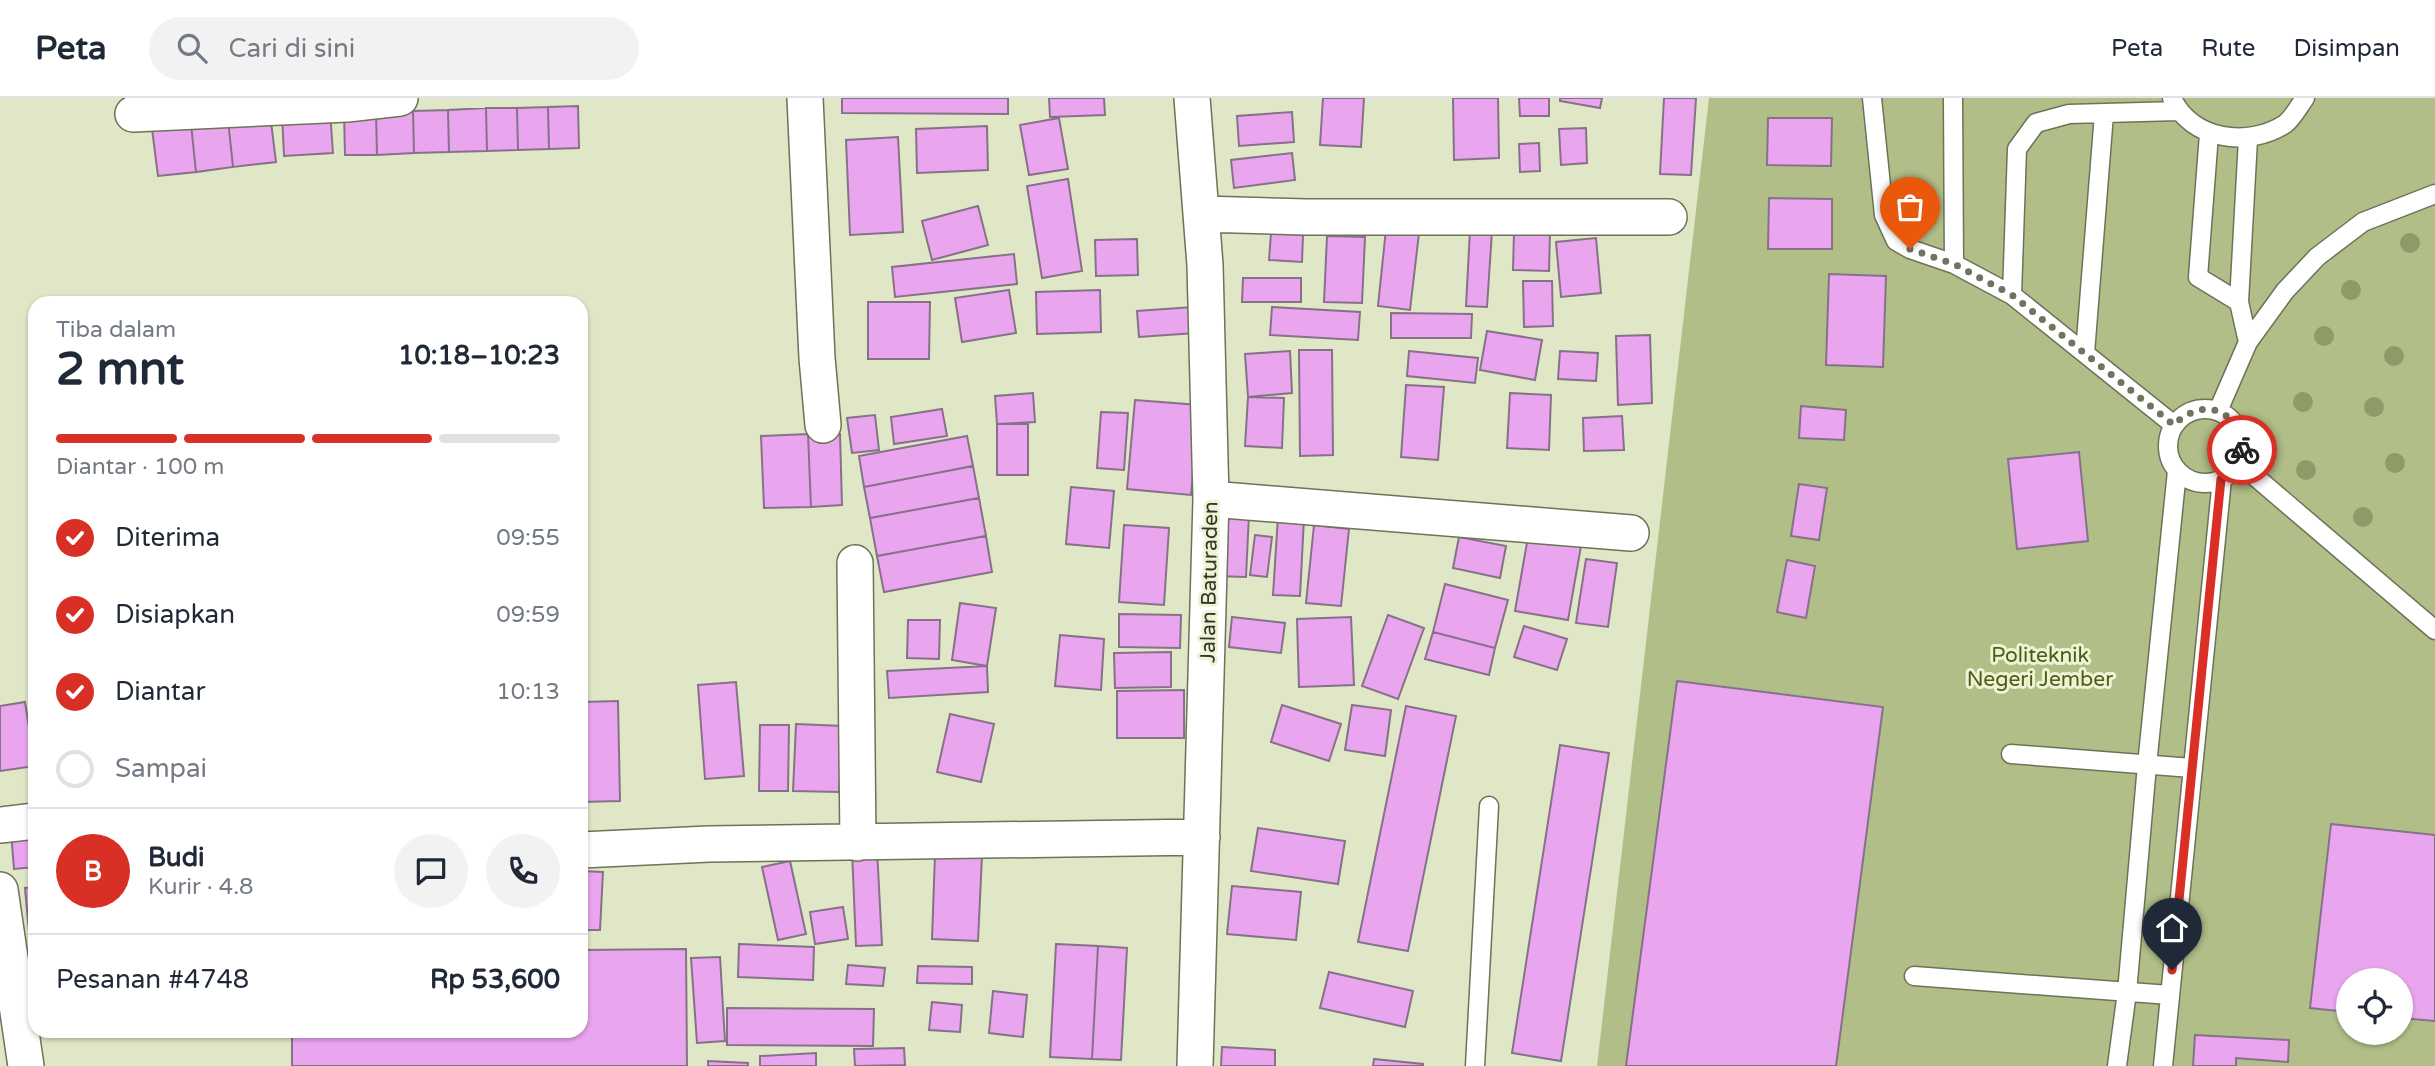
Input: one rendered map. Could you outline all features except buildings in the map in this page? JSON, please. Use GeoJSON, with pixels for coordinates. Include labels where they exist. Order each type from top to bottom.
{"type":"FeatureCollection","features":[{"type":"Feature","properties":{"kind":"street"},"geometry":{"type":"LineString","coordinates":[[133,114],[400,98]]}},
{"type":"Feature","properties":{"kind":"street"},"geometry":{"type":"LineString","coordinates":[[804,98],[817,358],[823,425]]}},
{"type":"Feature","properties":{"kind":"street","name":"Jalan Baturaden"},"geometry":{"type":"LineString","coordinates":[[1192,98],[1205,265],[1211,499],[1195,1066]]}},
{"type":"Feature","properties":{"kind":"street"},"geometry":{"type":"LineString","coordinates":[[1202,214],[1306,217],[1669,217]]}},
{"type":"Feature","properties":{"kind":"street"},"geometry":{"type":"LineString","coordinates":[[1211,499],[1631,533]]}},
{"type":"Feature","properties":{"kind":"street"},"geometry":{"type":"LineString","coordinates":[[855,563],[858,843]]}},
{"type":"Feature","properties":{"kind":"street"},"geometry":{"type":"LineString","coordinates":[[0,825],[28,822]]}},
{"type":"Feature","properties":{"kind":"street"},"geometry":{"type":"LineString","coordinates":[[588,850],[709,844],[1202,837]]}},
{"type":"Feature","properties":{"kind":"street"},"geometry":{"type":"LineString","coordinates":[[0,890],[26,1066]]}},
{"type":"Feature","properties":{"kind":"lane"},"geometry":{"type":"LineString","coordinates":[[1872,98],[1884,215],[1896,241],[1910,249],[1954,264],[2012,295],[2174,425]]}},
{"type":"Feature","properties":{"kind":"lane"},"geometry":{"type":"LineString","coordinates":[[1953,98],[1954,264]]}},
{"type":"Feature","properties":{"kind":"lane"},"geometry":{"type":"LineString","coordinates":[[2012,295],[2017,149],[2036,123],[2069,114],[2104,114],[2175,104],[2209,134],[2248,139],[2286,123],[2305,98]]}},
{"type":"Feature","properties":{"kind":"lane"},"geometry":{"type":"LineString","coordinates":[[2085,353],[2104,114]]}},
{"type":"Feature","properties":{"kind":"lane"},"geometry":{"type":"LineString","coordinates":[[2209,134],[2198,277],[2239,302]]}},
{"type":"Feature","properties":{"kind":"lane"},"geometry":{"type":"LineString","coordinates":[[2248,139],[2239,302],[2248,342]]}},
{"type":"Feature","properties":{"kind":"lane"},"geometry":{"type":"LineString","coordinates":[[2218,411],[2248,342],[2285,291],[2317,257],[2363,222],[2435,194]]}},
{"type":"Feature","properties":{"kind":"lane"},"geometry":{"type":"LineString","coordinates":[[2206,408],[2229,418],[2237,427],[2242,450],[2232,472],[2210,483],[2186,478],[2177,471],[2170,461],[2167,449],[2168,436],[2174,425],[2182,416],[2193,410],[2206,408]]}},
{"type":"Feature","properties":{"kind":"lane"},"geometry":{"type":"LineString","coordinates":[[2238,462],[2434,628]]}},
{"type":"Feature","properties":{"kind":"lane"},"geometry":{"type":"LineString","coordinates":[[2117,1066],[2127,992],[2177,471]]}},
{"type":"Feature","properties":{"kind":"lane"},"geometry":{"type":"LineString","coordinates":[[2163,1066],[2221,479]]}},
{"type":"Feature","properties":{"kind":"lane"},"geometry":{"type":"LineString","coordinates":[[2011,754],[2192,768]]}},
{"type":"Feature","properties":{"kind":"lane"},"geometry":{"type":"LineString","coordinates":[[1475,1066],[1489,806]]}},
{"type":"Feature","properties":{"kind":"lane"},"geometry":{"type":"LineString","coordinates":[[1914,976],[2170,995]]}},
{"type":"Feature","properties":{"kind":"green space","name":"Politeknik Negeri Jember"},"geometry":{"type":"Polygon","coordinates":[[[1709,98],[2435,98],[2435,1066],[1597,1066],[1709,98]]]}},
{"type":"Feature","properties":{"kind":"way so far"},"geometry":{"type":"LineString","coordinates":[[1910,249],[1954,264],[2012,295],[2174,425],[2182,416],[2193,410],[2206,408],[2218,411],[2237,427],[2242,450]]}},
{"type":"Feature","properties":{"kind":"route"},"geometry":{"type":"LineString","coordinates":[[2172,970],[2221,479],[2232,472],[2242,450]]}}]}
